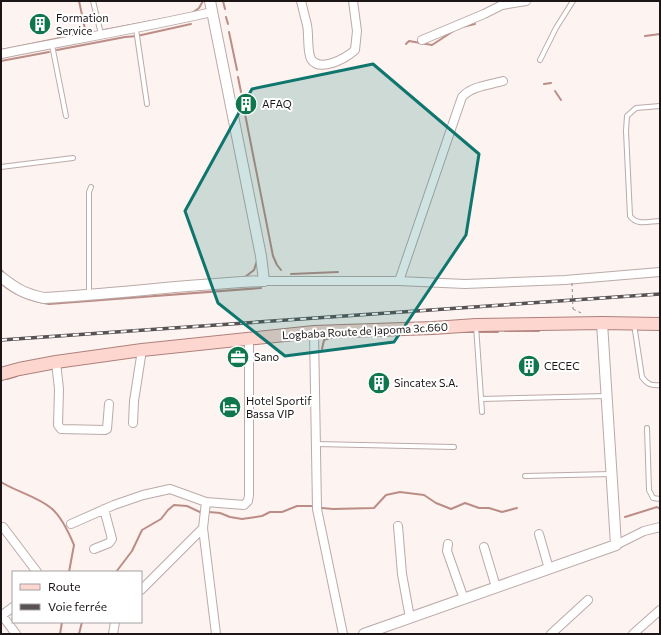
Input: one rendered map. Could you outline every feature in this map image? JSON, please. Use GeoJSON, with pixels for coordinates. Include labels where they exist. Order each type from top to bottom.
{"type":"FeatureCollection","features":[{"type":"Feature","properties":{"kind":"main road","name":"Logbaba Route de Japoma 3c.660"},"geometry":{"type":"LineString","coordinates":[[1,374],[56,362],[142,350],[314,332],[476,325],[602,323],[660,324]]}},
{"type":"Feature","properties":{"kind":"street"},"geometry":{"type":"LineString","coordinates":[[210,1],[264,281]]}},
{"type":"Feature","properties":{"kind":"street"},"geometry":{"type":"LineString","coordinates":[[301,1],[307,25],[309,53],[312,60],[316,63],[329,64],[348,57],[355,50],[357,31],[353,1]]}},
{"type":"Feature","properties":{"kind":"street"},"geometry":{"type":"LineString","coordinates":[[422,40],[502,5],[526,1]]}},
{"type":"Feature","properties":{"kind":"street"},"geometry":{"type":"LineString","coordinates":[[1,54],[101,34],[136,31],[212,12]]}},
{"type":"Feature","properties":{"kind":"street"},"geometry":{"type":"LineString","coordinates":[[399,281],[462,97],[472,89],[502,80]]}},
{"type":"Feature","properties":{"kind":"street"},"geometry":{"type":"LineString","coordinates":[[1,277],[12,286],[28,295],[44,298],[231,282],[399,281],[465,284],[565,280],[660,272]]}},
{"type":"Feature","properties":{"kind":"street"},"geometry":{"type":"LineString","coordinates":[[602,323],[616,546]]}},
{"type":"Feature","properties":{"kind":"street"},"geometry":{"type":"LineString","coordinates":[[314,332],[317,509],[343,634]]}},
{"type":"Feature","properties":{"kind":"street"},"geometry":{"type":"LineString","coordinates":[[71,524],[104,509],[143,495],[170,489],[206,502],[241,506],[248,501],[250,463],[249,339]]}},
{"type":"Feature","properties":{"kind":"street"},"geometry":{"type":"LineString","coordinates":[[133,423],[134,401],[142,350]]}},
{"type":"Feature","properties":{"kind":"street"},"geometry":{"type":"LineString","coordinates":[[56,362],[59,389],[58,425],[60,429],[106,430],[109,404]]}},
{"type":"Feature","properties":{"kind":"street"},"geometry":{"type":"LineString","coordinates":[[206,502],[203,528],[216,634]]}},
{"type":"Feature","properties":{"kind":"street"},"geometry":{"type":"LineString","coordinates":[[94,549],[110,543],[112,539],[104,509]]}},
{"type":"Feature","properties":{"kind":"street"},"geometry":{"type":"LineString","coordinates":[[398,526],[402,574],[410,618]]}},
{"type":"Feature","properties":{"kind":"street"},"geometry":{"type":"LineString","coordinates":[[3,527],[36,571]]}},
{"type":"Feature","properties":{"kind":"street"},"geometry":{"type":"LineString","coordinates":[[364,634],[616,546],[644,531],[660,527]]}},
{"type":"Feature","properties":{"kind":"street"},"geometry":{"type":"LineString","coordinates":[[142,589],[203,528]]}},
{"type":"Feature","properties":{"kind":"street"},"geometry":{"type":"LineString","coordinates":[[539,534],[549,569]]}},
{"type":"Feature","properties":{"kind":"street"},"geometry":{"type":"LineString","coordinates":[[448,544],[447,551],[464,599]]}},
{"type":"Feature","properties":{"kind":"street"},"geometry":{"type":"LineString","coordinates":[[484,547],[496,588]]}},
{"type":"Feature","properties":{"kind":"street"},"geometry":{"type":"LineString","coordinates":[[551,634],[588,600]]}},
{"type":"Feature","properties":{"kind":"street"},"geometry":{"type":"LineString","coordinates":[[12,608],[1,615],[16,634]]}},
{"type":"Feature","properties":{"kind":"street"},"geometry":{"type":"LineString","coordinates":[[633,634],[660,610]]}},
{"type":"Feature","properties":{"kind":"street"},"geometry":{"type":"LineString","coordinates":[[113,634],[115,623]]}},
{"type":"Feature","properties":{"kind":"lane"},"geometry":{"type":"LineString","coordinates":[[93,1],[101,34]]}},
{"type":"Feature","properties":{"kind":"lane"},"geometry":{"type":"LineString","coordinates":[[540,60],[556,28],[573,1]]}},
{"type":"Feature","properties":{"kind":"lane"},"geometry":{"type":"LineString","coordinates":[[136,31],[147,104]]}},
{"type":"Feature","properties":{"kind":"lane"},"geometry":{"type":"LineString","coordinates":[[52,44],[66,116]]}},
{"type":"Feature","properties":{"kind":"lane"},"geometry":{"type":"LineString","coordinates":[[660,106],[636,108],[627,116],[626,131],[630,216],[633,220],[638,222],[660,220]]}},
{"type":"Feature","properties":{"kind":"lane"},"geometry":{"type":"LineString","coordinates":[[1,167],[73,158]]}},
{"type":"Feature","properties":{"kind":"lane"},"geometry":{"type":"LineString","coordinates":[[89,295],[89,192],[92,187]]}},
{"type":"Feature","properties":{"kind":"lane"},"geometry":{"type":"LineString","coordinates":[[634,324],[642,377],[645,382],[653,386],[660,385]]}},
{"type":"Feature","properties":{"kind":"lane"},"geometry":{"type":"LineString","coordinates":[[476,325],[482,412]]}},
{"type":"Feature","properties":{"kind":"lane"},"geometry":{"type":"LineString","coordinates":[[481,399],[607,396]]}},
{"type":"Feature","properties":{"kind":"lane"},"geometry":{"type":"LineString","coordinates":[[647,428],[649,490],[653,498],[660,500]]}},
{"type":"Feature","properties":{"kind":"lane"},"geometry":{"type":"LineString","coordinates":[[316,444],[454,447]]}},
{"type":"Feature","properties":{"kind":"lane"},"geometry":{"type":"LineString","coordinates":[[525,476],[612,474]]}},
{"type":"Feature","properties":{"kind":"path"},"geometry":{"type":"LineString","coordinates":[[572,283],[573,309]]}},
{"type":"Feature","properties":{"kind":"highlighted area"},"geometry":{"type":"Polygon","coordinates":[[[373,64],[479,154],[466,235],[394,342],[285,356],[218,303],[185,211],[252,89],[373,64]]]}},
{"type":"Feature","properties":{"kind":"waterway"},"geometry":{"type":"LineString","coordinates":[[79,1],[85,29]]}},
{"type":"Feature","properties":{"kind":"waterway"},"geometry":{"type":"LineString","coordinates":[[192,13],[199,8],[203,1]]}},
{"type":"Feature","properties":{"kind":"waterway"},"geometry":{"type":"LineString","coordinates":[[223,1],[225,9]]}},
{"type":"Feature","properties":{"kind":"waterway"},"geometry":{"type":"LineString","coordinates":[[226,17],[228,24]]}},
{"type":"Feature","properties":{"kind":"waterway"},"geometry":{"type":"LineString","coordinates":[[104,30],[168,18]]}},
{"type":"Feature","properties":{"kind":"waterway"},"geometry":{"type":"LineString","coordinates":[[57,50],[137,36],[191,24]]}},
{"type":"Feature","properties":{"kind":"waterway"},"geometry":{"type":"LineString","coordinates":[[462,27],[475,24]]}},
{"type":"Feature","properties":{"kind":"waterway"},"geometry":{"type":"LineString","coordinates":[[406,44],[409,41],[432,45],[455,30]]}},
{"type":"Feature","properties":{"kind":"waterway"},"geometry":{"type":"LineString","coordinates":[[70,36],[95,32]]}},
{"type":"Feature","properties":{"kind":"waterway"},"geometry":{"type":"LineString","coordinates":[[229,32],[237,70]]}},
{"type":"Feature","properties":{"kind":"waterway"},"geometry":{"type":"LineString","coordinates":[[645,36],[660,34]]}},
{"type":"Feature","properties":{"kind":"waterway"},"geometry":{"type":"LineString","coordinates":[[1,50],[60,38]]}},
{"type":"Feature","properties":{"kind":"waterway"},"geometry":{"type":"LineString","coordinates":[[1,61],[49,52]]}},
{"type":"Feature","properties":{"kind":"waterway"},"geometry":{"type":"LineString","coordinates":[[238,77],[241,92]]}},
{"type":"Feature","properties":{"kind":"waterway"},"geometry":{"type":"LineString","coordinates":[[544,84],[551,83]]}},
{"type":"Feature","properties":{"kind":"waterway"},"geometry":{"type":"LineString","coordinates":[[555,91],[561,100]]}},
{"type":"Feature","properties":{"kind":"waterway"},"geometry":{"type":"LineString","coordinates":[[245,114],[273,256],[281,270]]}},
{"type":"Feature","properties":{"kind":"waterway"},"geometry":{"type":"LineString","coordinates":[[245,277],[254,270],[257,261]]}},
{"type":"Feature","properties":{"kind":"waterway"},"geometry":{"type":"LineString","coordinates":[[1,270],[6,275]]}},
{"type":"Feature","properties":{"kind":"waterway"},"geometry":{"type":"LineString","coordinates":[[291,274],[338,272]]}},
{"type":"Feature","properties":{"kind":"waterway"},"geometry":{"type":"LineString","coordinates":[[1,283],[6,288],[24,297],[49,304],[261,288]]}},
{"type":"Feature","properties":{"kind":"waterway"},"geometry":{"type":"LineString","coordinates":[[505,331],[539,331]]}},
{"type":"Feature","properties":{"kind":"waterway"},"geometry":{"type":"LineString","coordinates":[[461,332],[498,332]]}},
{"type":"Feature","properties":{"kind":"waterway"},"geometry":{"type":"LineString","coordinates":[[322,349],[324,340],[332,337]]}},
{"type":"Feature","properties":{"kind":"waterway"},"geometry":{"type":"LineString","coordinates":[[7,379],[17,376]]}},
{"type":"Feature","properties":{"kind":"waterway"},"geometry":{"type":"LineString","coordinates":[[1,482],[45,504],[59,516],[74,545],[69,571]]}},
{"type":"Feature","properties":{"kind":"waterway"},"geometry":{"type":"LineString","coordinates":[[322,508],[374,508],[386,495],[400,492],[424,495],[436,503],[451,509],[465,503],[479,508],[489,508],[502,512],[517,508]]}},
{"type":"Feature","properties":{"kind":"waterway"},"geometry":{"type":"LineString","coordinates":[[117,571],[132,551],[142,530],[161,519],[174,505],[187,506],[202,513]]}},
{"type":"Feature","properties":{"kind":"waterway"},"geometry":{"type":"LineString","coordinates":[[209,512],[220,513],[230,517],[242,519],[262,516],[270,512],[282,512],[297,506],[314,506]]}},
{"type":"Feature","properties":{"kind":"waterway"},"geometry":{"type":"LineString","coordinates":[[625,517],[657,507],[660,509]]}},
{"type":"Feature","properties":{"kind":"waterway"},"geometry":{"type":"LineString","coordinates":[[60,634],[62,623]]}},
{"type":"Feature","properties":{"kind":"waterway"},"geometry":{"type":"LineString","coordinates":[[79,634],[82,623]]}},
{"type":"Feature","properties":{"kind":"railway"},"geometry":{"type":"LineString","coordinates":[[1,340],[660,294]]}},
{"type":"Feature","properties":{"kind":"place","name":"Formation Service"},"geometry":{"type":"Point","coordinates":[40,24]}},
{"type":"Feature","properties":{"kind":"place","name":"AFAQ"},"geometry":{"type":"Point","coordinates":[246,104]}},
{"type":"Feature","properties":{"kind":"place","name":"Sano"},"geometry":{"type":"Point","coordinates":[238,357]}},
{"type":"Feature","properties":{"kind":"place","name":"CECEC"},"geometry":{"type":"Point","coordinates":[529,366]}},
{"type":"Feature","properties":{"kind":"place","name":"Sincatex S.A."},"geometry":{"type":"Point","coordinates":[379,383]}},
{"type":"Feature","properties":{"kind":"place","name":"Hotel Sportif Bassa VIP"},"geometry":{"type":"Point","coordinates":[230,407]}}]}
